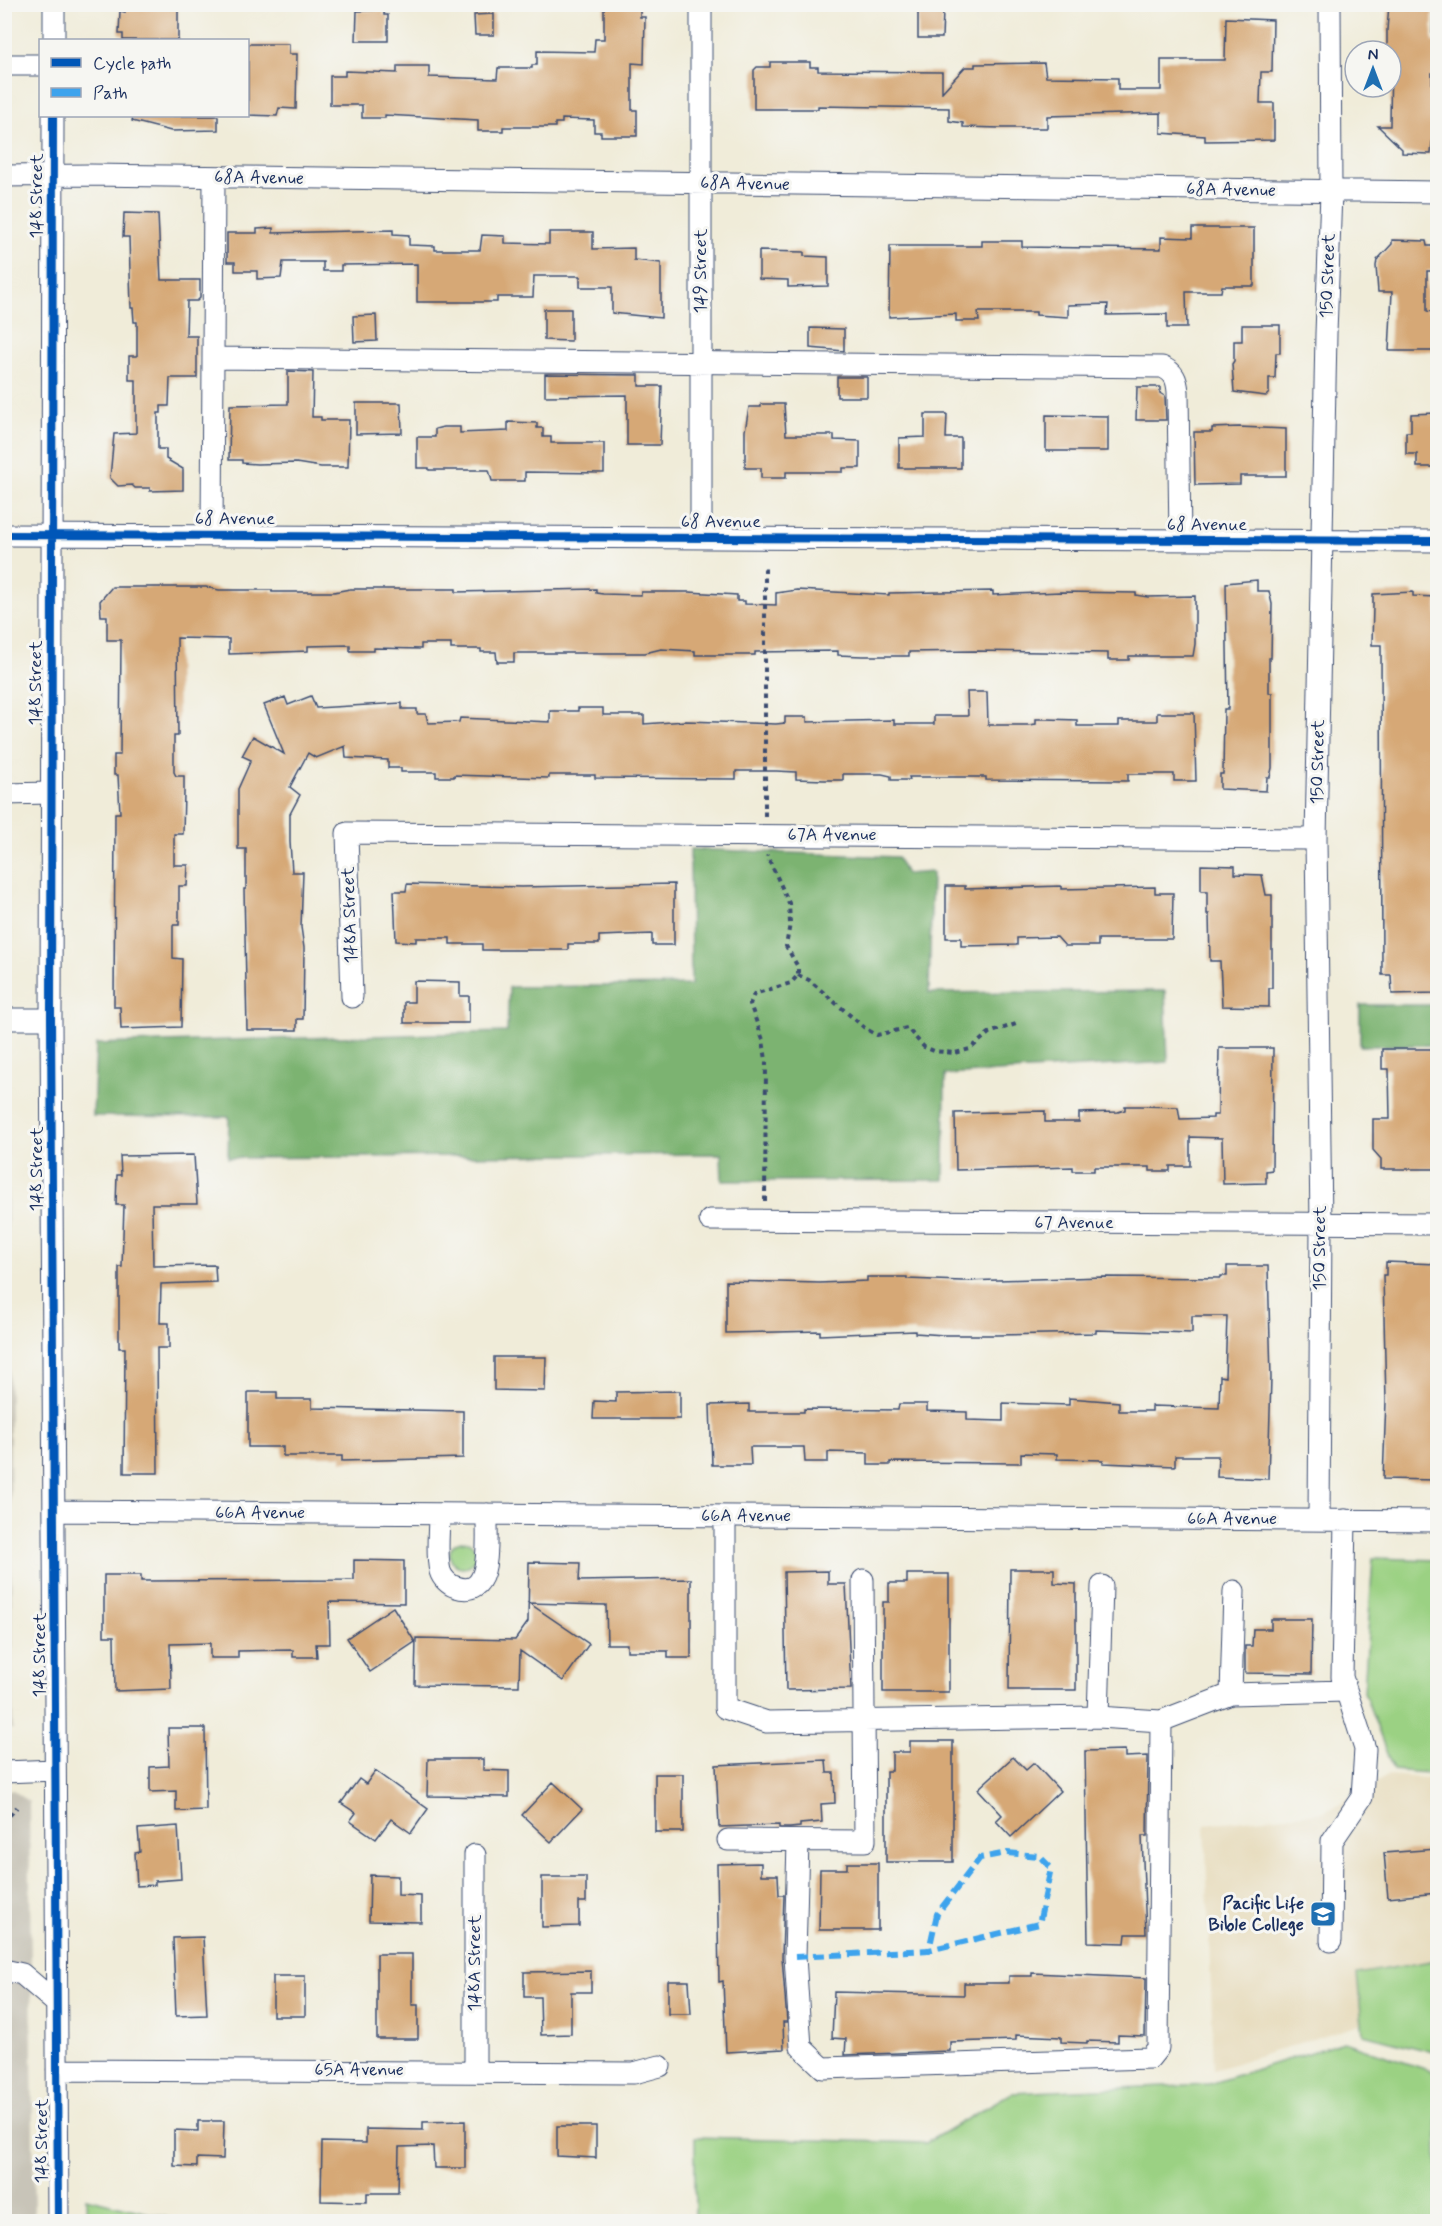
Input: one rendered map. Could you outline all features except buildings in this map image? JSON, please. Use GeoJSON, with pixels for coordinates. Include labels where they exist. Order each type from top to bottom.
{"type":"FeatureCollection","features":[{"type":"Feature","properties":{"kind":"street"},"geometry":{"type":"LineString","coordinates":[[54,4],[54,39]]}},
{"type":"Feature","properties":{"kind":"street","name":"149 Street"},"geometry":{"type":"LineString","coordinates":[[701,4],[701,537]]}},
{"type":"Feature","properties":{"kind":"street","name":"150 Street"},"geometry":{"type":"LineString","coordinates":[[1319,1520],[1321,1225],[1317,839],[1326,334],[1332,192],[1330,4]]}},
{"type":"Feature","properties":{"kind":"street"},"geometry":{"type":"LineString","coordinates":[[4,65],[39,65]]}},
{"type":"Feature","properties":{"kind":"street","name":"148 Street"},"geometry":{"type":"LineString","coordinates":[[53,117],[51,1019],[58,2222]]}},
{"type":"Feature","properties":{"kind":"street","name":"68A Avenue"},"geometry":{"type":"LineString","coordinates":[[4,176],[1437,192]]}},
{"type":"Feature","properties":{"kind":"street"},"geometry":{"type":"LineString","coordinates":[[212,534],[214,177]]}},
{"type":"Feature","properties":{"kind":"street"},"geometry":{"type":"LineString","coordinates":[[213,357],[1162,366],[1171,371],[1177,380],[1180,540]]}},
{"type":"Feature","properties":{"kind":"street","name":"68 Avenue"},"geometry":{"type":"LineString","coordinates":[[4,535],[212,534],[1437,541]]}},
{"type":"Feature","properties":{"kind":"street"},"geometry":{"type":"LineString","coordinates":[[4,794],[51,793]]}},
{"type":"Feature","properties":{"kind":"street","name":"67A Avenue"},"geometry":{"type":"LineString","coordinates":[[347,833],[1317,839]]}},
{"type":"Feature","properties":{"kind":"street","name":"148A Street"},"geometry":{"type":"LineString","coordinates":[[347,833],[352,997]]}},
{"type":"Feature","properties":{"kind":"street"},"geometry":{"type":"LineString","coordinates":[[4,1019],[51,1019]]}},
{"type":"Feature","properties":{"kind":"street","name":"67 Avenue"},"geometry":{"type":"LineString","coordinates":[[710,1220],[1437,1224]]}},
{"type":"Feature","properties":{"kind":"street","name":"66A Avenue"},"geometry":{"type":"LineString","coordinates":[[54,1511],[1437,1521]]}},
{"type":"Feature","properties":{"kind":"street"},"geometry":{"type":"LineString","coordinates":[[439,1514],[440,1570],[448,1583],[462,1588],[476,1584],[486,1572],[487,1514]]}},
{"type":"Feature","properties":{"kind":"street"},"geometry":{"type":"LineString","coordinates":[[725,1516],[725,1708],[767,1722],[1098,1717],[1161,1721],[1231,1694],[1345,1691]]}},
{"type":"Feature","properties":{"kind":"street"},"geometry":{"type":"LineString","coordinates":[[1331,1941],[1332,1841],[1362,1797],[1365,1749],[1342,1677],[1345,1520]]}},
{"type":"Feature","properties":{"kind":"street"},"geometry":{"type":"LineString","coordinates":[[729,1840],[866,1841],[863,1580]]}},
{"type":"Feature","properties":{"kind":"street"},"geometry":{"type":"LineString","coordinates":[[1098,1717],[1102,1586]]}},
{"type":"Feature","properties":{"kind":"street"},"geometry":{"type":"LineString","coordinates":[[1231,1694],[1234,1591]]}},
{"type":"Feature","properties":{"kind":"street"},"geometry":{"type":"LineString","coordinates":[[798,1841],[795,1957],[801,2047],[824,2068],[1150,2058],[1158,2048],[1161,1721]]}},
{"type":"Feature","properties":{"kind":"street"},"geometry":{"type":"LineString","coordinates":[[4,1772],[55,1770]]}},
{"type":"Feature","properties":{"kind":"street","name":"148A Street"},"geometry":{"type":"LineString","coordinates":[[475,2070],[476,1855]]}},
{"type":"Feature","properties":{"kind":"street"},"geometry":{"type":"LineString","coordinates":[[4,1970],[22,1974],[56,2003]]}},
{"type":"Feature","properties":{"kind":"street","name":"65A Avenue"},"geometry":{"type":"LineString","coordinates":[[57,2070],[475,2070],[634,2073],[660,2066]]}},
{"type":"Feature","properties":{"kind":"path"},"geometry":{"type":"LineString","coordinates":[[765,564],[765,817]]}},
{"type":"Feature","properties":{"kind":"path"},"geometry":{"type":"LineString","coordinates":[[765,1208],[766,1060],[763,1040],[750,1004],[754,994],[791,983],[798,975],[798,967],[786,946],[790,924],[789,903],[768,859],[766,845]]}},
{"type":"Feature","properties":{"kind":"path"},"geometry":{"type":"LineString","coordinates":[[798,975],[809,980],[866,1029],[877,1035],[907,1028],[924,1047],[934,1051],[955,1053],[970,1049],[988,1033],[1016,1024]]}},
{"type":"Feature","properties":{"kind":"path"},"geometry":{"type":"LineString","coordinates":[[4,1822],[17,1808]]}},
{"type":"Feature","properties":{"kind":"shaded area"},"geometry":{"type":"Polygon","coordinates":[[[5,1136],[7,1136],[13,1729],[4,1729],[5,1136]]]}},
{"type":"Feature","properties":{"kind":"shaded area","name":"Pacific Life Bible College"},"geometry":{"type":"Polygon","coordinates":[[[1389,1775],[1437,1779],[1437,2003],[1363,2023],[1214,2070],[1205,1824],[1325,1812],[1389,1775]]]}},
{"type":"Feature","properties":{"kind":"shaded area"},"geometry":{"type":"Polygon","coordinates":[[[4,1790],[13,1790],[29,1802],[34,2221],[5,2221],[4,1790]]]}},
{"type":"Feature","properties":{"kind":"green space"},"geometry":{"type":"Polygon","coordinates":[[[690,849],[897,857],[906,874],[932,872],[929,993],[1165,991],[1168,1062],[945,1075],[944,1180],[722,1181],[721,1154],[228,1158],[229,1117],[93,1116],[96,1044],[507,1032],[509,987],[691,985],[690,849]]]}},
{"type":"Feature","properties":{"kind":"green space"},"geometry":{"type":"Polygon","coordinates":[[[1360,1005],[1437,1005],[1437,1045],[1360,1046],[1360,1005]]]}},
{"type":"Feature","properties":{"kind":"green space"},"geometry":{"type":"Polygon","coordinates":[[[463,1541],[472,1545],[476,1554],[472,1563],[463,1567],[454,1563],[450,1554],[454,1545],[463,1541]]]}},
{"type":"Feature","properties":{"kind":"green space"},"geometry":{"type":"Polygon","coordinates":[[[1373,1558],[1437,1560],[1437,1774],[1393,1770],[1364,1692],[1373,1558]]]}},
{"type":"Feature","properties":{"kind":"green space"},"geometry":{"type":"Polygon","coordinates":[[[1437,1960],[1437,2053],[1363,2034],[1357,1974],[1437,1960]]]}},
{"type":"Feature","properties":{"kind":"green space"},"geometry":{"type":"Polygon","coordinates":[[[1344,2042],[1437,2073],[1437,2221],[695,2221],[695,2137],[926,2143],[1011,2093],[1209,2084],[1344,2042]]]}},
{"type":"Feature","properties":{"kind":"green space"},"geometry":{"type":"Polygon","coordinates":[[[86,2198],[180,2221],[87,2221],[86,2198]]]}},
{"type":"Feature","properties":{"kind":"marked path"},"geometry":{"type":"LineString","coordinates":[[795,1957],[929,1950],[1039,1924],[1051,1868],[1039,1856],[1007,1853],[980,1858],[937,1914],[929,1950]]}},
{"type":"Feature","properties":{"kind":"cycle path"},"geometry":{"type":"LineString","coordinates":[[53,117],[51,1019],[58,2222]]}},
{"type":"Feature","properties":{"kind":"cycle path"},"geometry":{"type":"LineString","coordinates":[[4,535],[1438,541]]}},
{"type":"Feature","properties":{"kind":"place","name":"Pacific Life Bible College"},"geometry":{"type":"Point","coordinates":[1323,1914]}}]}
